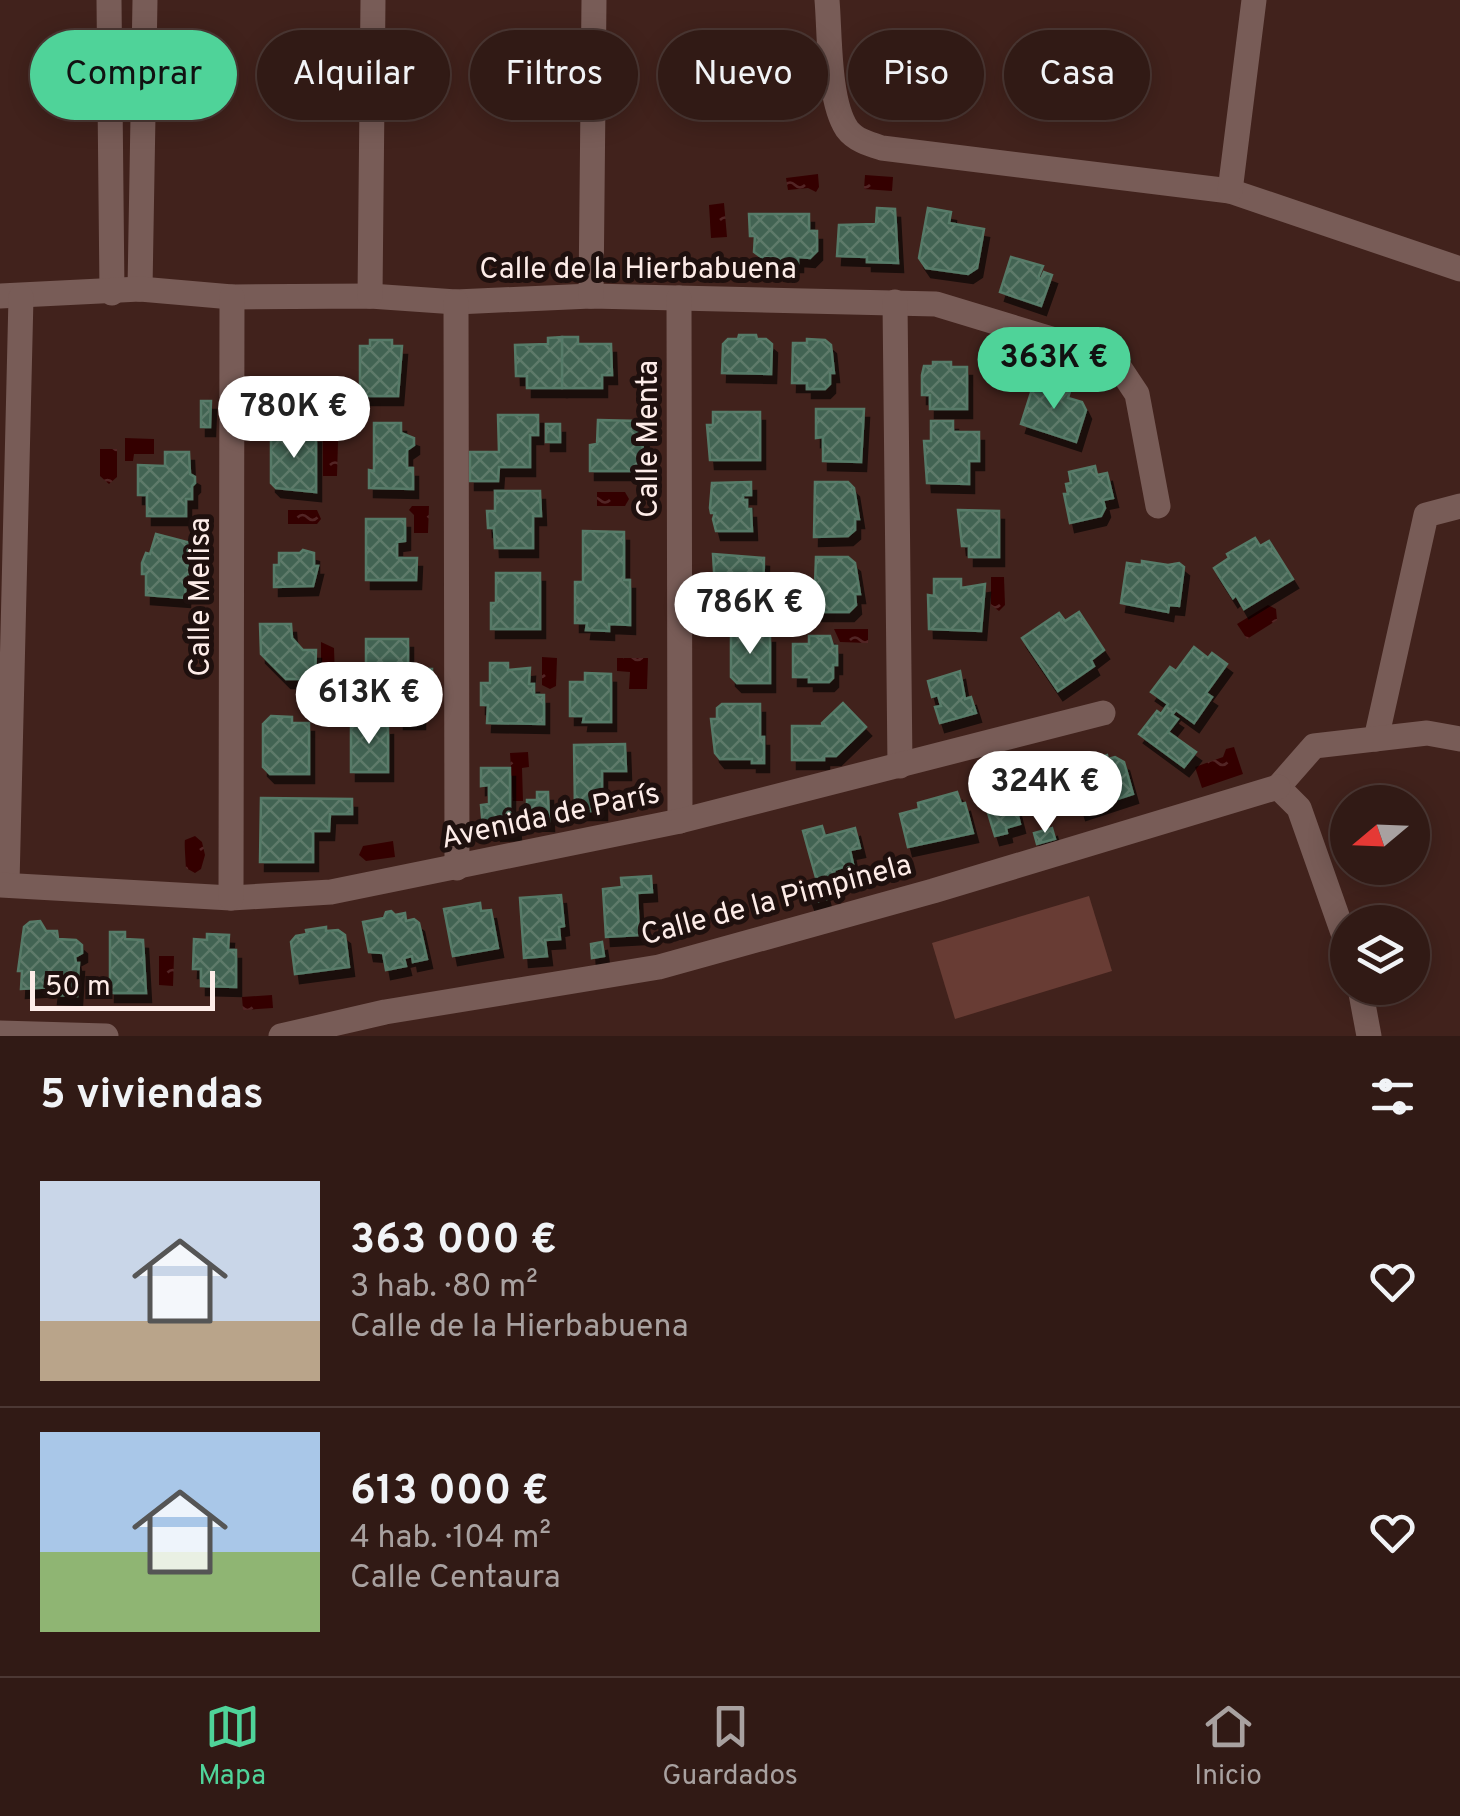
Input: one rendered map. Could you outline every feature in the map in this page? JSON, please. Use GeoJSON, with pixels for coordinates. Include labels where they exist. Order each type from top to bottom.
{"type":"FeatureCollection","features":[{"type":"Feature","properties":{"kind":"street"},"geometry":{"type":"LineString","coordinates":[[109,0],[112,293]]}},
{"type":"Feature","properties":{"kind":"street"},"geometry":{"type":"LineString","coordinates":[[140,290],[145,0]]}},
{"type":"Feature","properties":{"kind":"street"},"geometry":{"type":"LineString","coordinates":[[370,296],[372,0]]}},
{"type":"Feature","properties":{"kind":"street"},"geometry":{"type":"LineString","coordinates":[[590,296],[594,0]]}},
{"type":"Feature","properties":{"kind":"street"},"geometry":{"type":"LineString","coordinates":[[827,0],[838,111],[849,132],[864,142],[882,148],[1230,190],[1460,269]]}},
{"type":"Feature","properties":{"kind":"street"},"geometry":{"type":"LineString","coordinates":[[1230,190],[1254,0]]}},
{"type":"Feature","properties":{"kind":"street","name":"Calle de la Hierbabuena"},"geometry":{"type":"LineString","coordinates":[[10,297],[140,290],[232,297],[370,296],[456,302],[590,296],[936,304],[1091,351],[1120,367],[1137,394],[1158,506]]}},
{"type":"Feature","properties":{"kind":"street"},"geometry":{"type":"LineString","coordinates":[[3,885],[10,297]]}},
{"type":"Feature","properties":{"kind":"street","name":"Calle Melisa"},"geometry":{"type":"LineString","coordinates":[[231,898],[232,297]]}},
{"type":"Feature","properties":{"kind":"street","name":"Calle Menta"},"geometry":{"type":"LineString","coordinates":[[679,298],[680,821]]}},
{"type":"Feature","properties":{"kind":"street"},"geometry":{"type":"LineString","coordinates":[[456,302],[457,868]]}},
{"type":"Feature","properties":{"kind":"street"},"geometry":{"type":"LineString","coordinates":[[895,302],[900,766]]}},
{"type":"Feature","properties":{"kind":"street"},"geometry":{"type":"LineString","coordinates":[[1376,739],[1426,515],[1460,506]]}},
{"type":"Feature","properties":{"kind":"street","name":"Avenida de París"},"geometry":{"type":"LineString","coordinates":[[3,885],[231,898],[331,892],[680,821],[1103,713]]}},
{"type":"Feature","properties":{"kind":"street"},"geometry":{"type":"LineString","coordinates":[[1333,905],[1299,808],[1278,787],[1314,746],[1427,732],[1460,739]]}},
{"type":"Feature","properties":{"kind":"street","name":"Calle de la Pimpinela"},"geometry":{"type":"LineString","coordinates":[[281,1036],[384,1012],[660,967],[932,891],[1278,787]]}},
{"type":"Feature","properties":{"kind":"street"},"geometry":{"type":"LineString","coordinates":[[1363,1005],[1369,1036]]}},
{"type":"Feature","properties":{"kind":"street"},"geometry":{"type":"LineString","coordinates":[[0,1032],[106,1036]]}},
{"type":"Feature","properties":{"kind":"shaded area"},"geometry":{"type":"Polygon","coordinates":[[[1089,896],[1112,971],[955,1019],[932,943],[1089,896]]]}},
{"type":"Feature","properties":{"kind":"water"},"geometry":{"type":"Polygon","coordinates":[[[818,174],[816,192],[808,188],[788,190],[786,178],[818,174]]]}},
{"type":"Feature","properties":{"kind":"water"},"geometry":{"type":"Polygon","coordinates":[[[865,175],[893,177],[892,191],[864,189],[865,175]]]}},
{"type":"Feature","properties":{"kind":"water"},"geometry":{"type":"Polygon","coordinates":[[[724,203],[727,237],[711,238],[709,205],[724,203]]]}},
{"type":"Feature","properties":{"kind":"water"},"geometry":{"type":"Polygon","coordinates":[[[1006,353],[1006,384],[992,383],[988,378],[992,373],[992,354],[1006,353]]]}},
{"type":"Feature","properties":{"kind":"water"},"geometry":{"type":"Polygon","coordinates":[[[333,434],[338,441],[337,476],[323,476],[323,440],[333,434]]]}},
{"type":"Feature","properties":{"kind":"water"},"geometry":{"type":"Polygon","coordinates":[[[125,438],[154,439],[154,454],[134,454],[133,461],[125,461],[125,438]]]}},
{"type":"Feature","properties":{"kind":"water"},"geometry":{"type":"Polygon","coordinates":[[[100,449],[117,449],[117,477],[109,484],[100,476],[100,449]]]}},
{"type":"Feature","properties":{"kind":"water"},"geometry":{"type":"Polygon","coordinates":[[[597,492],[625,492],[629,499],[625,506],[597,506],[597,492]]]}},
{"type":"Feature","properties":{"kind":"water"},"geometry":{"type":"Polygon","coordinates":[[[412,506],[429,506],[428,533],[414,533],[414,515],[409,510],[412,506]]]}},
{"type":"Feature","properties":{"kind":"water"},"geometry":{"type":"Polygon","coordinates":[[[288,510],[317,510],[321,519],[317,524],[288,524],[288,510]]]}},
{"type":"Feature","properties":{"kind":"water"},"geometry":{"type":"Polygon","coordinates":[[[991,577],[1004,577],[1005,605],[999,611],[991,605],[991,577]]]}},
{"type":"Feature","properties":{"kind":"water"},"geometry":{"type":"Polygon","coordinates":[[[1268,605],[1276,609],[1277,620],[1247,639],[1237,624],[1268,605]]]}},
{"type":"Feature","properties":{"kind":"water"},"geometry":{"type":"Polygon","coordinates":[[[834,629],[868,629],[868,643],[840,642],[834,629]]]}},
{"type":"Feature","properties":{"kind":"water"},"geometry":{"type":"Polygon","coordinates":[[[321,642],[334,648],[335,679],[321,679],[321,642]]]}},
{"type":"Feature","properties":{"kind":"water"},"geometry":{"type":"Polygon","coordinates":[[[542,657],[557,658],[556,686],[550,689],[542,685],[542,657]]]}},
{"type":"Feature","properties":{"kind":"water"},"geometry":{"type":"Polygon","coordinates":[[[617,658],[648,658],[647,689],[629,689],[630,672],[617,671],[617,658]]]}},
{"type":"Feature","properties":{"kind":"water"},"geometry":{"type":"Polygon","coordinates":[[[1234,747],[1243,774],[1202,788],[1195,767],[1223,757],[1226,749],[1234,747]]]}},
{"type":"Feature","properties":{"kind":"water"},"geometry":{"type":"Polygon","coordinates":[[[528,752],[529,767],[522,768],[523,801],[513,801],[510,753],[528,752]]]}},
{"type":"Feature","properties":{"kind":"water"},"geometry":{"type":"Polygon","coordinates":[[[195,836],[202,842],[205,855],[201,869],[195,873],[186,868],[185,840],[195,836]]]}},
{"type":"Feature","properties":{"kind":"water"},"geometry":{"type":"Polygon","coordinates":[[[393,841],[395,857],[366,861],[359,855],[363,846],[393,841]]]}},
{"type":"Feature","properties":{"kind":"water"},"geometry":{"type":"Polygon","coordinates":[[[159,956],[174,956],[173,986],[159,985],[159,956]]]}},
{"type":"Feature","properties":{"kind":"water"},"geometry":{"type":"Polygon","coordinates":[[[272,995],[273,1008],[243,1010],[242,997],[272,995]]]}},
{"type":"Feature","properties":{"kind":"building"},"geometry":{"type":"Polygon","coordinates":[[[877,208],[895,209],[898,263],[837,256],[839,225],[876,224],[877,208]]]}},
{"type":"Feature","properties":{"kind":"building"},"geometry":{"type":"Polygon","coordinates":[[[928,208],[951,212],[949,223],[984,229],[977,268],[968,274],[926,268],[919,258],[928,208]]]}},
{"type":"Feature","properties":{"kind":"building"},"geometry":{"type":"Polygon","coordinates":[[[749,214],[809,214],[809,231],[817,231],[817,251],[810,258],[798,257],[798,263],[776,263],[775,258],[761,257],[754,252],[755,236],[750,236],[749,214]]]}},
{"type":"Feature","properties":{"kind":"building"},"geometry":{"type":"Polygon","coordinates":[[[1011,257],[1043,266],[1038,278],[1044,272],[1052,275],[1041,306],[1000,292],[1011,257]]]}},
{"type":"Feature","properties":{"kind":"building"},"geometry":{"type":"Polygon","coordinates":[[[739,335],[756,335],[772,344],[771,374],[722,373],[723,344],[739,335]]]}},
{"type":"Feature","properties":{"kind":"building"},"geometry":{"type":"Polygon","coordinates":[[[562,337],[578,337],[578,344],[611,344],[612,375],[602,375],[602,388],[562,388],[562,337]]]}},
{"type":"Feature","properties":{"kind":"building"},"geometry":{"type":"Polygon","coordinates":[[[562,337],[562,388],[527,388],[527,376],[516,376],[515,345],[548,344],[548,338],[562,337]]]}},
{"type":"Feature","properties":{"kind":"building"},"geometry":{"type":"Polygon","coordinates":[[[807,339],[825,340],[831,345],[834,373],[830,373],[830,384],[825,389],[807,389],[807,383],[792,383],[793,343],[807,343],[807,339]]]}},
{"type":"Feature","properties":{"kind":"building"},"geometry":{"type":"Polygon","coordinates":[[[370,340],[392,340],[392,346],[402,346],[398,396],[360,396],[360,346],[370,346],[370,340]]]}},
{"type":"Feature","properties":{"kind":"building"},"geometry":{"type":"Polygon","coordinates":[[[933,362],[967,367],[967,409],[930,409],[930,395],[922,395],[922,375],[924,366],[933,366],[933,362]]]}},
{"type":"Feature","properties":{"kind":"building"},"geometry":{"type":"Polygon","coordinates":[[[1035,380],[1070,391],[1068,398],[1082,402],[1086,410],[1076,442],[1021,424],[1035,380]]]}},
{"type":"Feature","properties":{"kind":"building"},"geometry":{"type":"Polygon","coordinates":[[[201,401],[211,401],[210,427],[201,427],[201,401]]]}},
{"type":"Feature","properties":{"kind":"building"},"geometry":{"type":"Polygon","coordinates":[[[816,409],[864,409],[861,462],[823,461],[823,437],[816,438],[816,409]]]}},
{"type":"Feature","properties":{"kind":"building"},"geometry":{"type":"Polygon","coordinates":[[[713,412],[760,412],[760,460],[710,460],[707,425],[713,425],[713,412]]]}},
{"type":"Feature","properties":{"kind":"building"},"geometry":{"type":"Polygon","coordinates":[[[498,415],[538,415],[538,435],[530,435],[530,467],[499,467],[498,481],[470,481],[470,452],[499,452],[498,415]]]}},
{"type":"Feature","properties":{"kind":"building"},"geometry":{"type":"Polygon","coordinates":[[[598,420],[640,421],[640,434],[644,434],[640,471],[590,471],[590,445],[597,444],[598,420]]]}},
{"type":"Feature","properties":{"kind":"building"},"geometry":{"type":"Polygon","coordinates":[[[931,421],[953,421],[953,432],[979,432],[979,461],[969,461],[969,484],[927,483],[924,441],[931,441],[931,421]]]}},
{"type":"Feature","properties":{"kind":"building"},"geometry":{"type":"Polygon","coordinates":[[[374,423],[401,423],[401,433],[414,438],[414,445],[407,450],[407,468],[413,468],[413,489],[369,488],[369,470],[374,471],[374,423]]]}},
{"type":"Feature","properties":{"kind":"building"},"geometry":{"type":"Polygon","coordinates":[[[546,424],[560,424],[560,442],[546,442],[546,424]]]}},
{"type":"Feature","properties":{"kind":"building"},"geometry":{"type":"Polygon","coordinates":[[[291,429],[295,434],[316,434],[316,492],[276,488],[271,483],[271,434],[291,429]]]}},
{"type":"Feature","properties":{"kind":"building"},"geometry":{"type":"Polygon","coordinates":[[[165,452],[189,452],[190,474],[195,483],[192,499],[186,499],[186,516],[147,516],[147,495],[138,495],[138,465],[165,466],[165,452]]]}},
{"type":"Feature","properties":{"kind":"building"},"geometry":{"type":"Polygon","coordinates":[[[1095,466],[1097,475],[1107,473],[1113,498],[1103,500],[1101,516],[1070,523],[1064,494],[1068,494],[1066,484],[1071,483],[1069,472],[1095,466]]]}},
{"type":"Feature","properties":{"kind":"building"},"geometry":{"type":"Polygon","coordinates":[[[751,482],[751,495],[743,495],[743,500],[751,509],[752,531],[716,531],[715,513],[710,508],[712,483],[751,482]]]}},
{"type":"Feature","properties":{"kind":"building"},"geometry":{"type":"Polygon","coordinates":[[[815,482],[848,482],[854,488],[859,519],[855,519],[855,530],[848,536],[814,537],[815,482]]]}},
{"type":"Feature","properties":{"kind":"building"},"geometry":{"type":"Polygon","coordinates":[[[495,491],[540,491],[541,516],[533,516],[533,548],[495,548],[494,528],[488,528],[487,511],[495,511],[495,491]]]}},
{"type":"Feature","properties":{"kind":"building"},"geometry":{"type":"Polygon","coordinates":[[[958,510],[999,511],[999,557],[969,557],[969,546],[962,546],[958,510]]]}},
{"type":"Feature","properties":{"kind":"building"},"geometry":{"type":"Polygon","coordinates":[[[366,519],[405,519],[405,541],[397,542],[397,558],[417,558],[416,580],[366,580],[366,519]]]}},
{"type":"Feature","properties":{"kind":"building"},"geometry":{"type":"Polygon","coordinates":[[[583,531],[624,532],[624,580],[630,580],[630,625],[609,624],[609,631],[586,630],[587,623],[575,623],[575,582],[583,582],[583,531]]]}},
{"type":"Feature","properties":{"kind":"building"},"geometry":{"type":"Polygon","coordinates":[[[156,534],[195,544],[187,566],[192,568],[191,574],[186,574],[185,598],[146,595],[142,563],[146,553],[150,554],[156,534]]]}},
{"type":"Feature","properties":{"kind":"building"},"geometry":{"type":"Polygon","coordinates":[[[1255,538],[1260,546],[1269,541],[1293,579],[1244,609],[1214,568],[1229,558],[1227,554],[1255,538]]]}},
{"type":"Feature","properties":{"kind":"building"},"geometry":{"type":"Polygon","coordinates":[[[279,553],[314,553],[314,566],[318,566],[313,586],[274,587],[274,565],[279,565],[279,553]]]}},
{"type":"Feature","properties":{"kind":"building"},"geometry":{"type":"Polygon","coordinates":[[[713,554],[764,558],[763,605],[716,605],[713,554]]]}},
{"type":"Feature","properties":{"kind":"building"},"geometry":{"type":"Polygon","coordinates":[[[816,557],[848,557],[855,563],[860,594],[855,594],[856,605],[849,612],[814,612],[816,557]]]}},
{"type":"Feature","properties":{"kind":"building"},"geometry":{"type":"Polygon","coordinates":[[[1142,561],[1179,563],[1184,567],[1179,606],[1169,605],[1168,612],[1121,603],[1127,563],[1142,565],[1142,561]]]}},
{"type":"Feature","properties":{"kind":"building"},"geometry":{"type":"Polygon","coordinates":[[[496,573],[540,573],[540,629],[491,629],[496,573]]]}},
{"type":"Feature","properties":{"kind":"building"},"geometry":{"type":"Polygon","coordinates":[[[934,579],[961,579],[961,588],[985,584],[981,631],[929,629],[928,595],[934,596],[934,579]]]}},
{"type":"Feature","properties":{"kind":"building"},"geometry":{"type":"Polygon","coordinates":[[[1079,612],[1104,650],[1091,660],[1094,666],[1058,691],[1022,638],[1059,613],[1065,621],[1079,612]]]}},
{"type":"Feature","properties":{"kind":"building"},"geometry":{"type":"Polygon","coordinates":[[[260,624],[291,624],[292,638],[303,650],[316,650],[315,679],[286,679],[261,654],[260,624]]]}},
{"type":"Feature","properties":{"kind":"building"},"geometry":{"type":"Polygon","coordinates":[[[737,628],[755,628],[755,634],[770,634],[770,683],[737,683],[731,677],[731,635],[737,628]]]}},
{"type":"Feature","properties":{"kind":"building"},"geometry":{"type":"Polygon","coordinates":[[[809,636],[830,636],[833,646],[837,646],[837,665],[833,665],[829,682],[793,677],[793,644],[809,644],[809,636]]]}},
{"type":"Feature","properties":{"kind":"building"},"geometry":{"type":"Polygon","coordinates":[[[366,639],[408,639],[408,679],[366,679],[366,639]]]}},
{"type":"Feature","properties":{"kind":"building"},"geometry":{"type":"Polygon","coordinates":[[[1194,647],[1208,658],[1212,653],[1227,664],[1206,693],[1212,697],[1194,723],[1176,710],[1172,715],[1178,719],[1168,732],[1196,752],[1184,767],[1139,734],[1157,711],[1161,714],[1168,704],[1151,692],[1170,667],[1176,671],[1194,647]]]}},
{"type":"Feature","properties":{"kind":"building"},"geometry":{"type":"Polygon","coordinates":[[[490,663],[508,663],[508,670],[530,668],[529,684],[534,684],[534,695],[544,695],[544,724],[487,723],[488,705],[481,705],[481,683],[490,683],[490,663]]]}},
{"type":"Feature","properties":{"kind":"building"},"geometry":{"type":"Polygon","coordinates":[[[421,669],[432,669],[431,691],[421,691],[421,669]]]}},
{"type":"Feature","properties":{"kind":"building"},"geometry":{"type":"Polygon","coordinates":[[[960,671],[965,699],[971,697],[976,713],[940,723],[935,707],[941,706],[938,695],[932,697],[928,681],[960,671]]]}},
{"type":"Feature","properties":{"kind":"building"},"geometry":{"type":"Polygon","coordinates":[[[585,673],[611,674],[611,722],[583,722],[584,716],[570,716],[570,682],[585,682],[585,673]]]}},
{"type":"Feature","properties":{"kind":"building"},"geometry":{"type":"Polygon","coordinates":[[[399,702],[420,703],[420,720],[399,720],[399,702]]]}},
{"type":"Feature","properties":{"kind":"building"},"geometry":{"type":"Polygon","coordinates":[[[843,703],[866,727],[836,756],[792,760],[792,726],[823,726],[843,703]]]}},
{"type":"Feature","properties":{"kind":"building"},"geometry":{"type":"Polygon","coordinates":[[[722,704],[760,704],[764,763],[720,759],[715,753],[711,719],[717,719],[717,708],[722,704]]]}},
{"type":"Feature","properties":{"kind":"building"},"geometry":{"type":"Polygon","coordinates":[[[271,716],[292,717],[292,723],[309,723],[309,774],[270,774],[263,767],[263,724],[271,716]]]}},
{"type":"Feature","properties":{"kind":"building"},"geometry":{"type":"Polygon","coordinates":[[[351,719],[372,719],[372,727],[388,726],[388,772],[351,772],[351,719]]]}},
{"type":"Feature","properties":{"kind":"building"},"geometry":{"type":"Polygon","coordinates":[[[625,744],[626,771],[602,771],[602,811],[575,811],[574,745],[625,744]]]}},
{"type":"Feature","properties":{"kind":"building"},"geometry":{"type":"Polygon","coordinates":[[[1107,755],[1108,759],[1115,757],[1124,762],[1133,794],[1081,811],[1070,776],[1083,763],[1107,755]]]}},
{"type":"Feature","properties":{"kind":"building"},"geometry":{"type":"Polygon","coordinates":[[[1047,764],[1055,793],[1015,804],[1020,824],[995,836],[979,783],[1030,765],[1047,764]]]}},
{"type":"Feature","properties":{"kind":"building"},"geometry":{"type":"Polygon","coordinates":[[[481,768],[510,768],[510,816],[527,816],[527,800],[537,800],[537,792],[548,792],[549,822],[515,821],[516,831],[483,828],[481,805],[489,804],[489,785],[481,786],[481,768]]]}},
{"type":"Feature","properties":{"kind":"building"},"geometry":{"type":"Polygon","coordinates":[[[957,792],[961,804],[965,803],[973,833],[908,847],[900,814],[919,809],[918,803],[957,792]]]}},
{"type":"Feature","properties":{"kind":"building"},"geometry":{"type":"Polygon","coordinates":[[[261,798],[352,799],[352,814],[330,814],[329,831],[313,831],[313,862],[260,862],[261,798]]]}},
{"type":"Feature","properties":{"kind":"building"},"geometry":{"type":"Polygon","coordinates":[[[822,826],[825,836],[855,828],[860,848],[850,850],[853,864],[834,870],[838,887],[824,891],[826,899],[811,903],[808,895],[820,892],[803,831],[822,826]]]}},
{"type":"Feature","properties":{"kind":"building"},"geometry":{"type":"Polygon","coordinates":[[[1052,828],[1055,839],[1037,844],[1034,833],[1052,828]]]}},
{"type":"Feature","properties":{"kind":"building"},"geometry":{"type":"Polygon","coordinates":[[[651,876],[652,892],[637,893],[639,935],[606,937],[603,889],[622,887],[621,878],[651,876]]]}},
{"type":"Feature","properties":{"kind":"building"},"geometry":{"type":"Polygon","coordinates":[[[561,895],[564,926],[559,927],[560,939],[545,940],[547,956],[524,958],[520,898],[561,895]]]}},
{"type":"Feature","properties":{"kind":"building"},"geometry":{"type":"Polygon","coordinates":[[[480,903],[481,911],[491,910],[498,948],[453,956],[444,909],[480,903]]]}},
{"type":"Feature","properties":{"kind":"building"},"geometry":{"type":"Polygon","coordinates":[[[391,911],[395,915],[405,913],[406,921],[414,919],[419,923],[427,959],[413,962],[412,956],[404,958],[406,966],[386,970],[383,953],[369,952],[363,922],[384,918],[391,911]]]}},
{"type":"Feature","properties":{"kind":"building"},"geometry":{"type":"Polygon","coordinates":[[[40,921],[46,931],[57,931],[58,939],[76,940],[82,945],[82,953],[75,957],[79,963],[77,996],[53,995],[54,987],[21,989],[22,971],[18,971],[24,927],[40,921]]]}},
{"type":"Feature","properties":{"kind":"building"},"geometry":{"type":"Polygon","coordinates":[[[326,927],[326,931],[338,930],[345,935],[349,967],[295,974],[291,942],[296,936],[307,934],[306,930],[326,927]]]}},
{"type":"Feature","properties":{"kind":"building"},"geometry":{"type":"Polygon","coordinates":[[[110,932],[125,932],[125,939],[143,940],[146,993],[110,993],[110,932]]]}},
{"type":"Feature","properties":{"kind":"building"},"geometry":{"type":"Polygon","coordinates":[[[207,934],[229,935],[228,950],[236,950],[236,987],[201,986],[201,969],[193,969],[194,939],[207,940],[207,934]]]}},
{"type":"Feature","properties":{"kind":"building"},"geometry":{"type":"Polygon","coordinates":[[[602,942],[604,956],[592,958],[591,944],[602,942]]]}}]}
